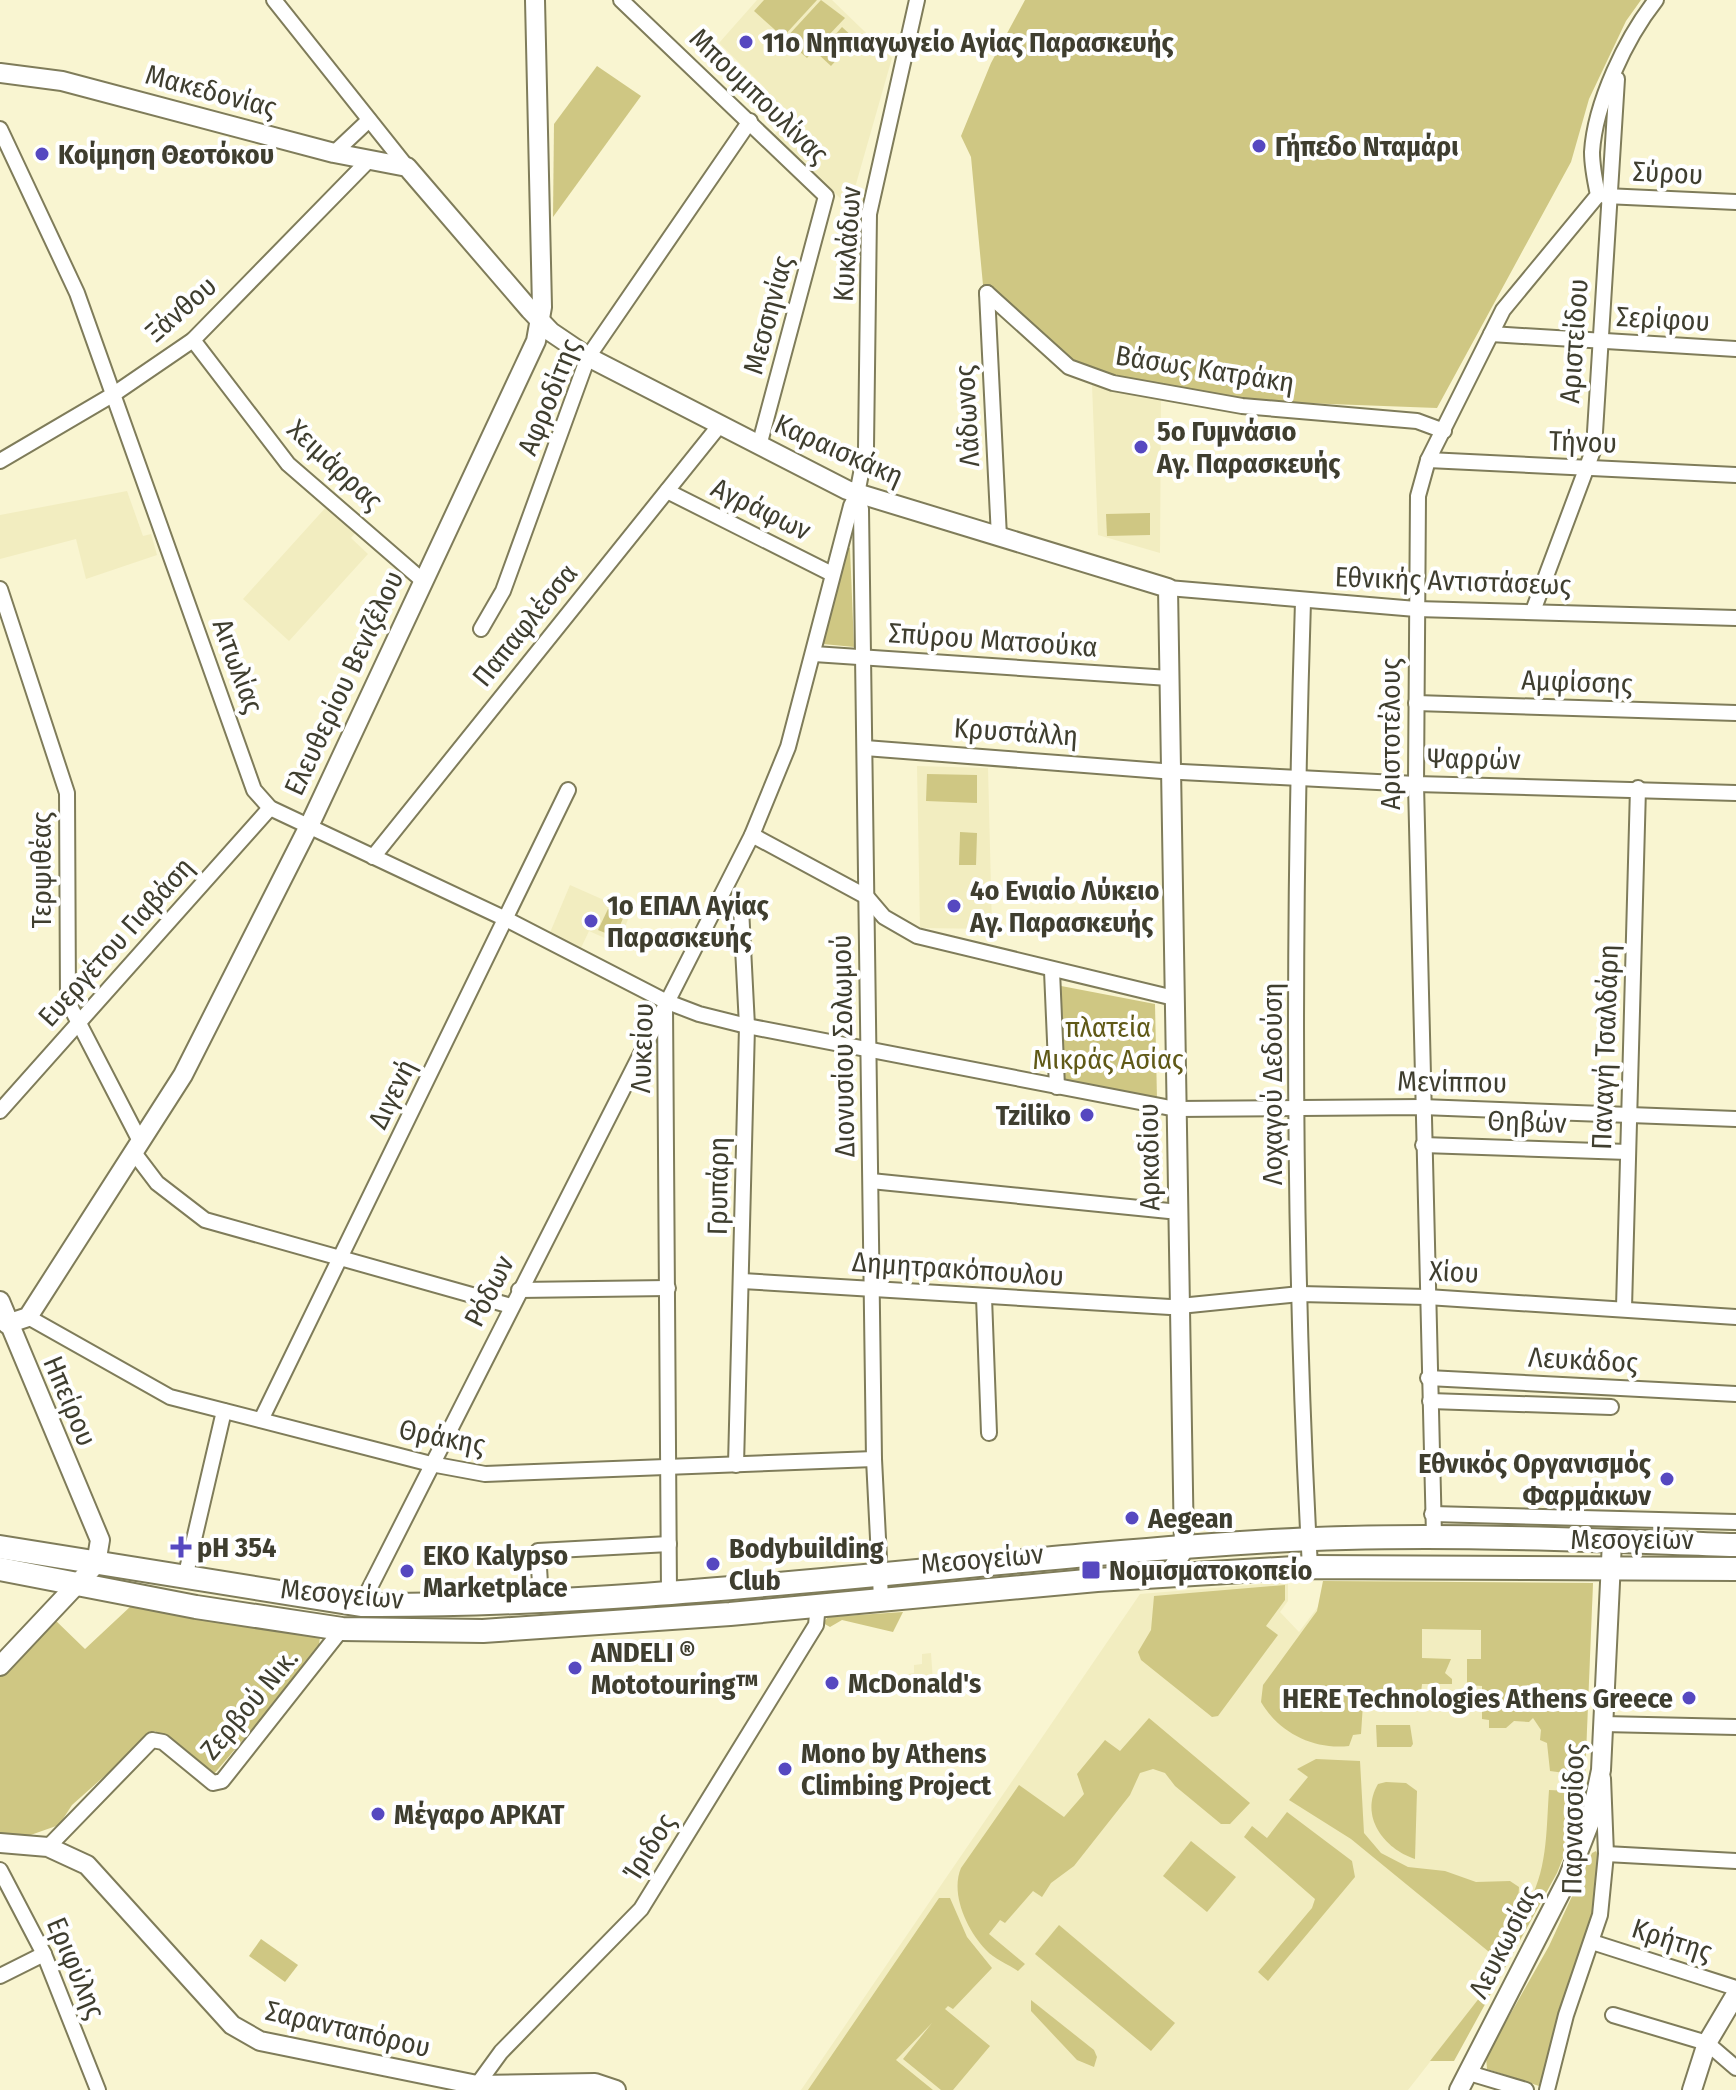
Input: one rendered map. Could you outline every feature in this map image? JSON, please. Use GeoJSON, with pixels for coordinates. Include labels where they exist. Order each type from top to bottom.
{"type":"FeatureCollection","features":[{"type":"Feature","properties":{"kind":"main road","name":"Μεσογείων"},"geometry":{"type":"LineString","coordinates":[[0,1547],[85,1569],[196,1607],[342,1629],[483,1631],[818,1604],[880,1586],[1179,1549],[1308,1539],[1434,1536],[1736,1545]]}},
{"type":"Feature","properties":{"kind":"main road","name":"Μεσογείων"},"geometry":{"type":"LineString","coordinates":[[0,1569],[85,1569],[185,1578],[361,1605],[1168,1576],[1310,1567],[1736,1569]]}},
{"type":"Feature","properties":{"kind":"street","name":"Καραισκάκη"},"geometry":{"type":"LineString","coordinates":[[274,0],[407,167],[521,298],[588,357],[857,494],[1163,587]]}},
{"type":"Feature","properties":{"kind":"street"},"geometry":{"type":"LineString","coordinates":[[284,13],[296,0]]}},
{"type":"Feature","properties":{"kind":"street","name":"Ελευθερίου Βενιζέλου"},"geometry":{"type":"LineString","coordinates":[[28,1317],[183,1075],[310,824],[536,341],[542,314],[535,0]]}},
{"type":"Feature","properties":{"kind":"street","name":"Μπουμπουλίνας"},"geometry":{"type":"LineString","coordinates":[[621,0],[826,196]]}},
{"type":"Feature","properties":{"kind":"street","name":"Κυκλάδων"},"geometry":{"type":"LineString","coordinates":[[857,494],[866,448],[869,214],[917,0]]}},
{"type":"Feature","properties":{"kind":"street"},"geometry":{"type":"LineString","coordinates":[[1605,196],[1592,151],[1626,45],[1656,0]]}},
{"type":"Feature","properties":{"kind":"street","name":"Αριστείδου"},"geometry":{"type":"LineString","coordinates":[[1533,611],[1594,448],[1605,196],[1618,65]]}},
{"type":"Feature","properties":{"kind":"street","name":"Μακεδονίας"},"geometry":{"type":"LineString","coordinates":[[0,73],[62,81],[334,153],[407,167]]}},
{"type":"Feature","properties":{"kind":"street"},"geometry":{"type":"LineString","coordinates":[[334,153],[369,120]]}},
{"type":"Feature","properties":{"kind":"street","name":"Αφροδίτης"},"geometry":{"type":"LineString","coordinates":[[481,629],[503,591],[588,357],[750,121]]}},
{"type":"Feature","properties":{"kind":"street","name":"Αιτωλίας"},"geometry":{"type":"LineString","coordinates":[[0,129],[77,293],[254,790],[270,808]]}},
{"type":"Feature","properties":{"kind":"street","name":"Ξάνθου"},"geometry":{"type":"LineString","coordinates":[[0,461],[114,394],[193,340],[368,161]]}},
{"type":"Feature","properties":{"kind":"street","name":"Μεσσηνίας"},"geometry":{"type":"LineString","coordinates":[[759,446],[826,196]]}},
{"type":"Feature","properties":{"kind":"street","name":"Σύρου"},"geometry":{"type":"LineString","coordinates":[[1605,196],[1736,202]]}},
{"type":"Feature","properties":{"kind":"street","name":"Αριστοτέλους"},"geometry":{"type":"LineString","coordinates":[[1434,1536],[1416,784],[1418,496],[1428,460],[1503,310],[1605,196]]}},
{"type":"Feature","properties":{"kind":"street","name":"Βάσως Κατράκη"},"geometry":{"type":"LineString","coordinates":[[987,293],[1069,367],[1113,383],[1242,406],[1417,421],[1444,431]]}},
{"type":"Feature","properties":{"kind":"street","name":"Λάδωνος"},"geometry":{"type":"LineString","coordinates":[[987,293],[999,537]]}},
{"type":"Feature","properties":{"kind":"street","name":"Σερίφου"},"geometry":{"type":"LineString","coordinates":[[1491,334],[1736,349]]}},
{"type":"Feature","properties":{"kind":"street","name":"Χειμάρρας"},"geometry":{"type":"LineString","coordinates":[[193,340],[288,464],[422,580]]}},
{"type":"Feature","properties":{"kind":"street","name":"Παπαφλέσσα"},"geometry":{"type":"LineString","coordinates":[[373,857],[719,426]]}},
{"type":"Feature","properties":{"kind":"street","name":"Τήνου"},"geometry":{"type":"LineString","coordinates":[[1428,460],[1736,475]]}},
{"type":"Feature","properties":{"kind":"street","name":"Αγράφων"},"geometry":{"type":"LineString","coordinates":[[667,491],[832,574]]}},
{"type":"Feature","properties":{"kind":"street","name":"Λυκείου"},"geometry":{"type":"LineString","coordinates":[[669,1593],[665,1001],[752,835],[788,747],[832,574],[857,494]]}},
{"type":"Feature","properties":{"kind":"street","name":"Διονυσίου Σολωμού"},"geometry":{"type":"LineString","coordinates":[[857,494],[864,657],[874,1459],[880,1586]]}},
{"type":"Feature","properties":{"kind":"street","name":"Εθνικής Αντιστάσεως"},"geometry":{"type":"LineString","coordinates":[[1163,587],[1416,609],[1736,618]]}},
{"type":"Feature","properties":{"kind":"street","name":"Αρκαδίου"},"geometry":{"type":"LineString","coordinates":[[1163,587],[1179,1549]]}},
{"type":"Feature","properties":{"kind":"street","name":"Τερψιθέας"},"geometry":{"type":"LineString","coordinates":[[0,589],[67,793],[66,993],[77,1025],[157,1183],[205,1220],[511,1306]]}},
{"type":"Feature","properties":{"kind":"street","name":"Λοχαγού Δεδούση"},"geometry":{"type":"LineString","coordinates":[[1303,601],[1297,778],[1298,1108],[1300,1294],[1310,1567]]}},
{"type":"Feature","properties":{"kind":"street","name":"Σπύρου Ματσούκα"},"geometry":{"type":"LineString","coordinates":[[814,654],[1164,678]]}},
{"type":"Feature","properties":{"kind":"street","name":"Αμφίσσης"},"geometry":{"type":"LineString","coordinates":[[1416,703],[1736,713]]}},
{"type":"Feature","properties":{"kind":"street","name":"Κρυστάλλη"},"geometry":{"type":"LineString","coordinates":[[865,748],[1166,771]]}},
{"type":"Feature","properties":{"kind":"street","name":"Ψαρρών"},"geometry":{"type":"LineString","coordinates":[[1166,771],[1416,784],[1736,793]]}},
{"type":"Feature","properties":{"kind":"street","name":"Παναγή Τσαλδάρη"},"geometry":{"type":"LineString","coordinates":[[1624,1308],[1638,788]]}},
{"type":"Feature","properties":{"kind":"street","name":"Διγενή"},"geometry":{"type":"LineString","coordinates":[[261,1420],[508,920],[568,790]]}},
{"type":"Feature","properties":{"kind":"street"},"geometry":{"type":"LineString","coordinates":[[270,808],[310,824],[508,920],[665,1001]]}},
{"type":"Feature","properties":{"kind":"street","name":"Ευεργέτου Γιαβάση"},"geometry":{"type":"LineString","coordinates":[[0,1111],[270,808]]}},
{"type":"Feature","properties":{"kind":"street"},"geometry":{"type":"LineString","coordinates":[[752,835],[867,897],[884,917],[917,936],[1171,998]]}},
{"type":"Feature","properties":{"kind":"street","name":"Γρυπάρη"},"geometry":{"type":"LineString","coordinates":[[736,1465],[747,1026],[741,908]]}},
{"type":"Feature","properties":{"kind":"street"},"geometry":{"type":"LineString","coordinates":[[1052,971],[1057,1087]]}},
{"type":"Feature","properties":{"kind":"street","name":"Μενίππου"},"geometry":{"type":"LineString","coordinates":[[665,1001],[699,1014],[747,1026],[1172,1108],[1422,1107],[1629,1112],[1736,1119]]}},
{"type":"Feature","properties":{"kind":"street","name":"Ρόδων"},"geometry":{"type":"LineString","coordinates":[[361,1605],[665,1001]]}},
{"type":"Feature","properties":{"kind":"street","name":"Αρκαδίου"},"geometry":{"type":"LineString","coordinates":[[1172,1108],[1169,1211],[1175,1307]]}},
{"type":"Feature","properties":{"kind":"street","name":"Θηβών"},"geometry":{"type":"LineString","coordinates":[[1423,1145],[1628,1152]]}},
{"type":"Feature","properties":{"kind":"street"},"geometry":{"type":"LineString","coordinates":[[871,1181],[1169,1211]]}},
{"type":"Feature","properties":{"kind":"street","name":"Δημητρακόπουλου"},"geometry":{"type":"LineString","coordinates":[[742,1281],[1175,1307]]}},
{"type":"Feature","properties":{"kind":"street"},"geometry":{"type":"LineString","coordinates":[[519,1290],[668,1288]]}},
{"type":"Feature","properties":{"kind":"street","name":"Χίου"},"geometry":{"type":"LineString","coordinates":[[1175,1307],[1300,1294],[1427,1297],[1736,1317]]}},
{"type":"Feature","properties":{"kind":"street"},"geometry":{"type":"LineString","coordinates":[[984,1297],[989,1433]]}},
{"type":"Feature","properties":{"kind":"street","name":"Ηπείρου"},"geometry":{"type":"LineString","coordinates":[[0,1301],[4,1325],[90,1522],[85,1569]]}},
{"type":"Feature","properties":{"kind":"street"},"geometry":{"type":"LineString","coordinates":[[4,1325],[28,1317]]}},
{"type":"Feature","properties":{"kind":"street","name":"Θράκης"},"geometry":{"type":"LineString","coordinates":[[28,1317],[149,1388],[224,1411],[431,1464],[485,1474],[874,1459]]}},
{"type":"Feature","properties":{"kind":"street","name":"Λευκάδος"},"geometry":{"type":"LineString","coordinates":[[1428,1378],[1736,1394]]}},
{"type":"Feature","properties":{"kind":"street"},"geometry":{"type":"LineString","coordinates":[[1430,1401],[1611,1407]]}},
{"type":"Feature","properties":{"kind":"street"},"geometry":{"type":"LineString","coordinates":[[185,1578],[224,1411]]}},
{"type":"Feature","properties":{"kind":"street","name":"Μεσογείων"},"geometry":{"type":"LineString","coordinates":[[1432,1514],[1736,1522]]}},
{"type":"Feature","properties":{"kind":"street","name":"Παρνασσίδος"},"geometry":{"type":"LineString","coordinates":[[1547,2090],[1569,2006],[1600,1915],[1606,1854],[1601,1770],[1612,1541]]}},
{"type":"Feature","properties":{"kind":"street"},"geometry":{"type":"LineString","coordinates":[[541,1600],[538,1551],[669,1544]]}},
{"type":"Feature","properties":{"kind":"street"},"geometry":{"type":"LineString","coordinates":[[1168,1576],[1179,1549]]}},
{"type":"Feature","properties":{"kind":"street"},"geometry":{"type":"LineString","coordinates":[[0,1666],[85,1569]]}},
{"type":"Feature","properties":{"kind":"street","name":"Ίριδος"},"geometry":{"type":"LineString","coordinates":[[467,2086],[641,1909],[816,1625],[818,1604]]}},
{"type":"Feature","properties":{"kind":"street","name":"Ζερβού Νικ."},"geometry":{"type":"LineString","coordinates":[[48,1847],[152,1740],[163,1742],[213,1783],[222,1781],[342,1629]]}},
{"type":"Feature","properties":{"kind":"street"},"geometry":{"type":"LineString","coordinates":[[1603,1724],[1736,1727]]}},
{"type":"Feature","properties":{"kind":"street","name":"Λευκωσίας"},"geometry":{"type":"LineString","coordinates":[[1459,2090],[1580,1851],[1601,1770]]}},
{"type":"Feature","properties":{"kind":"street","name":"Σαρανταπόρου"},"geometry":{"type":"LineString","coordinates":[[0,1843],[48,1847],[75,1857],[97,1873],[150,1936],[241,2032],[270,2044],[467,2086],[595,2083],[616,2090]]}},
{"type":"Feature","properties":{"kind":"street"},"geometry":{"type":"LineString","coordinates":[[1606,1854],[1736,1861]]}},
{"type":"Feature","properties":{"kind":"street","name":"Εριφύλης"},"geometry":{"type":"LineString","coordinates":[[0,1870],[44,1954],[98,2090]]}},
{"type":"Feature","properties":{"kind":"street","name":"Κρήτης"},"geometry":{"type":"LineString","coordinates":[[1592,1942],[1736,1991]]}},
{"type":"Feature","properties":{"kind":"street"},"geometry":{"type":"LineString","coordinates":[[0,1976],[44,1954]]}},
{"type":"Feature","properties":{"kind":"street"},"geometry":{"type":"LineString","coordinates":[[1692,2090],[1707,2043],[1736,1991]]}},
{"type":"Feature","properties":{"kind":"street"},"geometry":{"type":"LineString","coordinates":[[1613,2015],[1707,2043],[1736,2068]]}},
{"type":"Feature","properties":{"kind":"street"},"geometry":{"type":"LineString","coordinates":[[1469,2073],[1526,2090]]}},
{"type":"Feature","properties":{"kind":"shaded area"},"geometry":{"type":"Polygon","coordinates":[[[757,0],[832,0],[892,58],[852,198],[840,198],[774,135],[782,126],[754,101],[765,88],[719,43],[757,0]]]}},
{"type":"Feature","properties":{"kind":"shaded area"},"geometry":{"type":"Polygon","coordinates":[[[1092,385],[1161,396],[1160,553],[1098,535],[1092,385]]]}},
{"type":"Feature","properties":{"kind":"shaded area"},"geometry":{"type":"Polygon","coordinates":[[[127,491],[143,536],[151,534],[157,555],[86,579],[76,539],[0,559],[0,515],[127,491]]]}},
{"type":"Feature","properties":{"kind":"shaded area"},"geometry":{"type":"Polygon","coordinates":[[[327,506],[356,532],[351,538],[368,554],[289,641],[243,599],[327,506]]]}},
{"type":"Feature","properties":{"kind":"shaded area"},"geometry":{"type":"Polygon","coordinates":[[[917,766],[988,768],[992,929],[920,928],[917,766]]]}},
{"type":"Feature","properties":{"kind":"shaded area","name":"1ο ΕΠΑΛ Αγίας Παρασκευής"},"geometry":{"type":"Polygon","coordinates":[[[570,885],[631,912],[618,944],[589,931],[580,950],[549,935],[570,885]]]}},
{"type":"Feature","properties":{"kind":"shaded area"},"geometry":{"type":"Polygon","coordinates":[[[1330,1581],[1593,1583],[1585,1778],[1567,1851],[1506,1965],[1408,2090],[801,2090],[1140,1594],[1288,1582],[1288,1601],[1280,1612],[1299,1632],[1330,1591],[1330,1581]]]}},
{"type":"Feature","properties":{"kind":"shaded area"},"geometry":{"type":"Polygon","coordinates":[[[931,1653],[933,1681],[893,1684],[893,1677],[914,1673],[914,1665],[922,1664],[922,1654],[931,1653]]]}},
{"type":"Feature","properties":{"kind":"green space"},"geometry":{"type":"Polygon","coordinates":[[[764,0],[817,0],[783,37],[754,11],[764,0]]]}},
{"type":"Feature","properties":{"kind":"green space"},"geometry":{"type":"Polygon","coordinates":[[[821,0],[845,18],[807,58],[785,39],[821,0]]]}},
{"type":"Feature","properties":{"kind":"green space"},"geometry":{"type":"Polygon","coordinates":[[[1025,0],[1641,0],[1626,21],[1589,99],[1571,162],[1437,408],[1249,401],[1126,380],[1070,360],[983,285],[971,157],[961,136],[991,63],[1025,0]]]}},
{"type":"Feature","properties":{"kind":"green space"},"geometry":{"type":"Polygon","coordinates":[[[842,27],[855,39],[831,66],[818,54],[842,27]]]}},
{"type":"Feature","properties":{"kind":"green space"},"geometry":{"type":"Polygon","coordinates":[[[597,66],[641,96],[553,217],[554,124],[597,66]]]}},
{"type":"Feature","properties":{"kind":"green space"},"geometry":{"type":"Polygon","coordinates":[[[1150,513],[1150,535],[1107,536],[1106,514],[1150,513]]]}},
{"type":"Feature","properties":{"kind":"green space"},"geometry":{"type":"Polygon","coordinates":[[[844,548],[850,548],[854,647],[823,644],[844,548]]]}},
{"type":"Feature","properties":{"kind":"green space"},"geometry":{"type":"Polygon","coordinates":[[[927,774],[977,775],[977,803],[926,801],[927,774]]]}},
{"type":"Feature","properties":{"kind":"green space"},"geometry":{"type":"Polygon","coordinates":[[[960,832],[977,833],[976,865],[959,865],[960,832]]]}},
{"type":"Feature","properties":{"kind":"green space"},"geometry":{"type":"Polygon","coordinates":[[[608,909],[624,916],[615,937],[598,930],[608,909]]]}},
{"type":"Feature","properties":{"kind":"green space","name":"πλατεία Μικράς Ασίας"},"geometry":{"type":"Polygon","coordinates":[[[1056,985],[1155,1004],[1157,1100],[1061,1084],[1056,985]]]}},
{"type":"Feature","properties":{"kind":"green space"},"geometry":{"type":"Polygon","coordinates":[[[1323,1581],[1593,1583],[1585,1778],[1575,1828],[1557,1873],[1454,2061],[1430,2061],[1505,1965],[1351,1839],[1289,1800],[1308,1777],[1297,1769],[1316,1759],[1360,1761],[1364,1833],[1381,1853],[1408,1867],[1445,1871],[1476,1882],[1510,1881],[1519,1887],[1518,1905],[1525,1909],[1542,1866],[1549,1790],[1570,1791],[1572,1774],[1550,1771],[1547,1743],[1540,1740],[1541,1730],[1533,1718],[1529,1722],[1514,1721],[1506,1728],[1489,1728],[1489,1720],[1482,1719],[1482,1686],[1467,1685],[1467,1659],[1481,1659],[1481,1630],[1422,1629],[1422,1658],[1451,1659],[1445,1673],[1452,1679],[1452,1684],[1422,1684],[1421,1693],[1411,1694],[1410,1705],[1363,1704],[1361,1734],[1353,1735],[1349,1746],[1311,1742],[1277,1723],[1261,1702],[1263,1685],[1317,1611],[1323,1581]]]}},
{"type":"Feature","properties":{"kind":"green space"},"geometry":{"type":"Polygon","coordinates":[[[1285,1585],[1285,1600],[1266,1626],[1278,1635],[1218,1716],[1212,1717],[1141,1660],[1138,1652],[1151,1630],[1154,1596],[1285,1585]]]}},
{"type":"Feature","properties":{"kind":"green space"},"geometry":{"type":"Polygon","coordinates":[[[131,1606],[320,1637],[318,1652],[213,1775],[155,1731],[72,1805],[59,1825],[22,1838],[0,1836],[0,1668],[53,1618],[85,1649],[131,1606]]]}},
{"type":"Feature","properties":{"kind":"green space"},"geometry":{"type":"Polygon","coordinates":[[[903,1612],[893,1632],[842,1620],[830,1627],[823,1623],[828,1617],[903,1612]]]}},
{"type":"Feature","properties":{"kind":"green space"},"geometry":{"type":"Polygon","coordinates":[[[1149,1718],[1250,1803],[1230,1824],[1221,1824],[1175,1786],[1165,1773],[1153,1769],[1140,1773],[1130,1795],[1074,1866],[1051,1883],[1042,1897],[1033,1891],[1005,1923],[1000,1920],[989,1934],[1025,1964],[1018,1971],[997,1959],[979,1942],[962,1911],[958,1889],[961,1868],[1019,1785],[1064,1817],[1084,1794],[1077,1774],[1105,1740],[1120,1751],[1149,1718]]]}},
{"type":"Feature","properties":{"kind":"green space"},"geometry":{"type":"Polygon","coordinates":[[[1376,1725],[1410,1725],[1413,1744],[1411,1747],[1377,1747],[1376,1725]]]}},
{"type":"Feature","properties":{"kind":"green space"},"geometry":{"type":"Polygon","coordinates":[[[1406,1783],[1417,1791],[1415,1859],[1393,1848],[1373,1819],[1373,1796],[1378,1784],[1406,1783]]]}},
{"type":"Feature","properties":{"kind":"green space"},"geometry":{"type":"Polygon","coordinates":[[[1287,1812],[1352,1861],[1355,1877],[1268,1981],[1258,1972],[1312,1908],[1315,1899],[1244,1837],[1252,1826],[1267,1838],[1287,1812]]]}},
{"type":"Feature","properties":{"kind":"green space"},"geometry":{"type":"Polygon","coordinates":[[[1191,1841],[1236,1877],[1207,1912],[1163,1876],[1191,1841]]]}},
{"type":"Feature","properties":{"kind":"green space"},"geometry":{"type":"Polygon","coordinates":[[[1596,1851],[1599,1857],[1591,1924],[1569,1980],[1542,2087],[1487,2069],[1486,2057],[1549,1946],[1592,1853],[1596,1851]]]}},
{"type":"Feature","properties":{"kind":"green space"},"geometry":{"type":"Polygon","coordinates":[[[939,1898],[950,1898],[967,1937],[992,1968],[953,2009],[948,2006],[945,2009],[990,2046],[953,2090],[941,2090],[903,2059],[932,2023],[896,2060],[933,2090],[808,2090],[939,1898]]]}},
{"type":"Feature","properties":{"kind":"green space"},"geometry":{"type":"Polygon","coordinates":[[[1059,1925],[1175,2023],[1151,2051],[1035,1954],[1059,1925]]]}},
{"type":"Feature","properties":{"kind":"green space"},"geometry":{"type":"Polygon","coordinates":[[[261,1939],[298,1965],[285,1982],[249,1956],[261,1939]]]}},
{"type":"Feature","properties":{"kind":"green space"},"geometry":{"type":"Polygon","coordinates":[[[1031,2000],[1094,2050],[1097,2057],[1094,2067],[1077,2060],[1031,2011],[1031,2000]]]}},
{"type":"Feature","properties":{"kind":"place","name":"11ο Νηπιαγωγείο Αγίας Παρασκευής"},"geometry":{"type":"Point","coordinates":[746,42]}},
{"type":"Feature","properties":{"kind":"place","name":"Γήπεδο Νταμάρι"},"geometry":{"type":"Point","coordinates":[1259,146]}},
{"type":"Feature","properties":{"kind":"place","name":"Κοίμηση Θεοτόκου"},"geometry":{"type":"Point","coordinates":[42,154]}},
{"type":"Feature","properties":{"kind":"place","name":"5ο Γυμνάσιο Αγ. Παρασκευής"},"geometry":{"type":"Point","coordinates":[1141,447]}},
{"type":"Feature","properties":{"kind":"place","name":"4ο Ενιαίο Λύκειο Αγ. Παρασκευής"},"geometry":{"type":"Point","coordinates":[954,906]}},
{"type":"Feature","properties":{"kind":"place","name":"1ο ΕΠΑΛ Αγίας Παρασκευής"},"geometry":{"type":"Point","coordinates":[591,921]}},
{"type":"Feature","properties":{"kind":"place","name":"Tziliko"},"geometry":{"type":"Point","coordinates":[1087,1115]}},
{"type":"Feature","properties":{"kind":"place","name":"Εθνικός Οργανισμός Φαρμάκων"},"geometry":{"type":"Point","coordinates":[1667,1479]}},
{"type":"Feature","properties":{"kind":"place","name":"Aegean"},"geometry":{"type":"Point","coordinates":[1132,1518]}},
{"type":"Feature","properties":{"kind":"place","name":"pH 354"},"geometry":{"type":"Point","coordinates":[181,1547]}},
{"type":"Feature","properties":{"kind":"place","name":"Bodybuilding Club"},"geometry":{"type":"Point","coordinates":[713,1564]}},
{"type":"Feature","properties":{"kind":"place","name":"Νομισματοκοπείο"},"geometry":{"type":"Point","coordinates":[1091,1570]}},
{"type":"Feature","properties":{"kind":"place","name":"EKO Kalypso Marketplace"},"geometry":{"type":"Point","coordinates":[407,1571]}},
{"type":"Feature","properties":{"kind":"place","name":"ANDELI ® Mototouring™"},"geometry":{"type":"Point","coordinates":[575,1668]}},
{"type":"Feature","properties":{"kind":"place","name":"McDonald's"},"geometry":{"type":"Point","coordinates":[832,1683]}},
{"type":"Feature","properties":{"kind":"place","name":"HERE Technologies Athens Greece"},"geometry":{"type":"Point","coordinates":[1689,1698]}},
{"type":"Feature","properties":{"kind":"place","name":"Mono by Athens Climbing Project"},"geometry":{"type":"Point","coordinates":[785,1769]}},
{"type":"Feature","properties":{"kind":"place","name":"Μέγαρο ΑΡΚΑΤ"},"geometry":{"type":"Point","coordinates":[378,1814]}}]}
